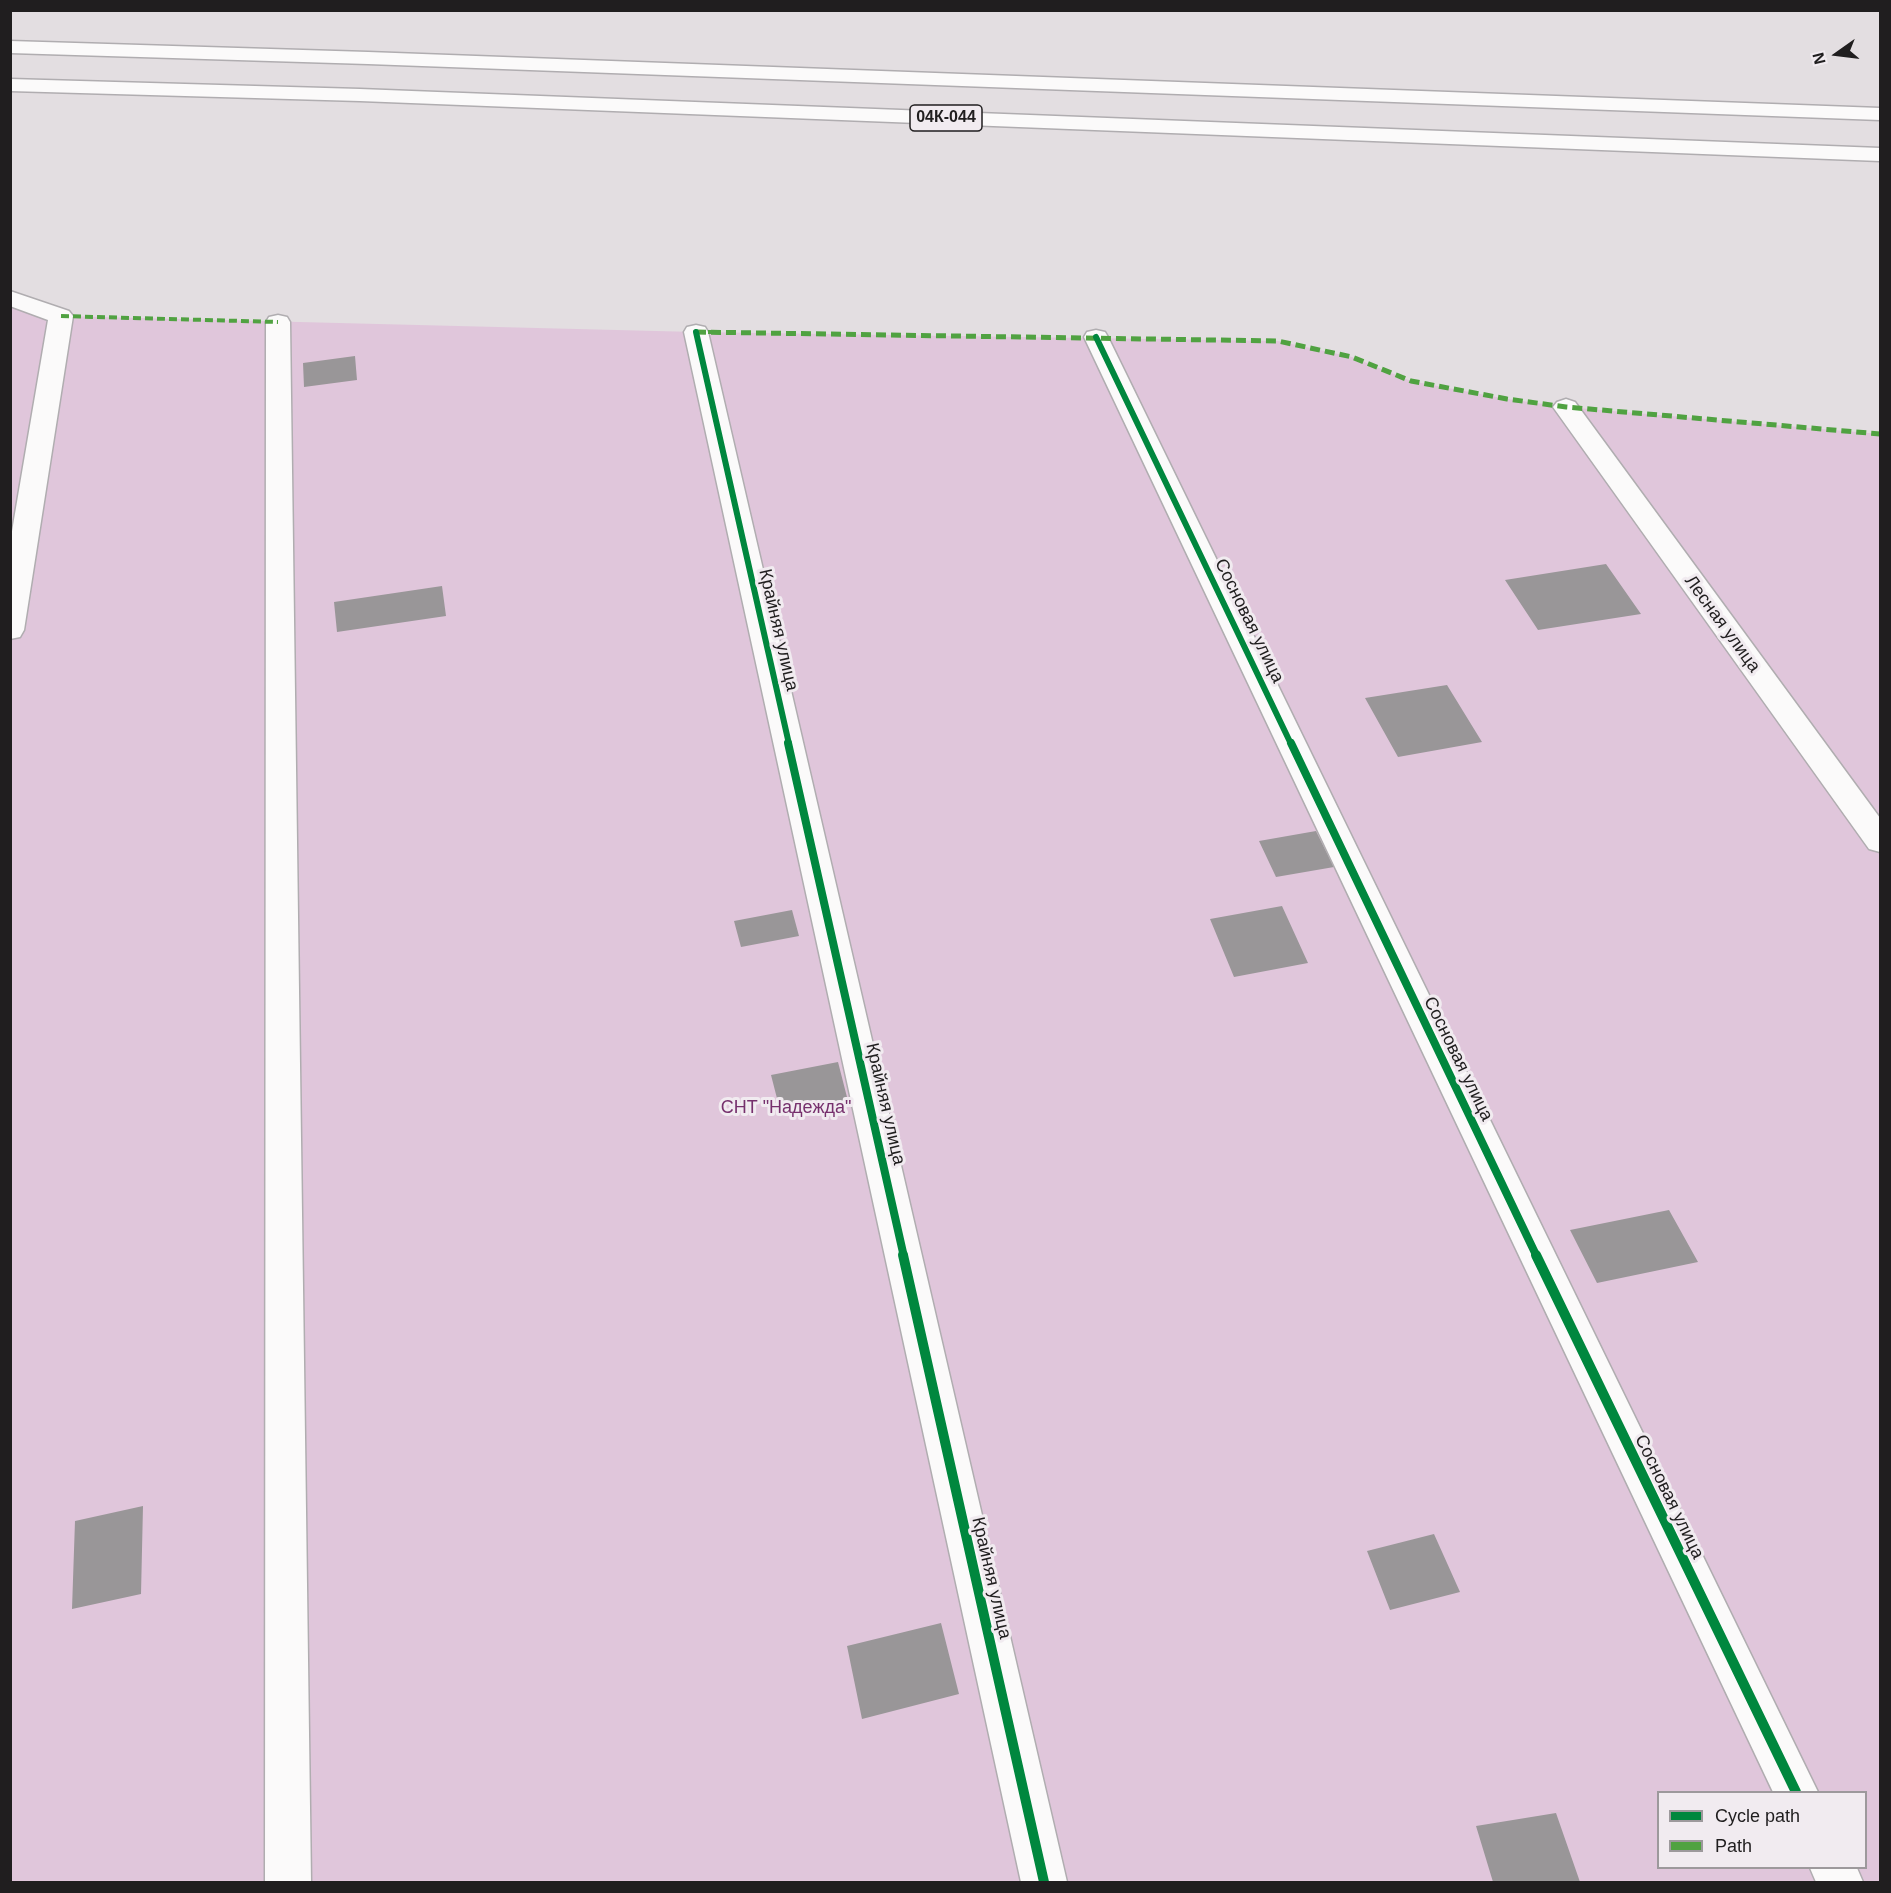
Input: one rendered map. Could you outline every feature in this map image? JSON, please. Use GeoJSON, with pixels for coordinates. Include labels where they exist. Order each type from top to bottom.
{"type":"FeatureCollection","features":[{"type":"Feature","properties":{"kind":"main road","name":"04К-044"},"geometry":{"type":"LineString","coordinates":[[10,47],[368,58],[1881,114]]}},
{"type":"Feature","properties":{"kind":"main road","name":"04К-044"},"geometry":{"type":"LineString","coordinates":[[10,85],[360,94],[1881,155]]}},
{"type":"Feature","properties":{"kind":"main road"},"geometry":{"type":"LineString","coordinates":[[10,298],[61,316],[10,630]]}},
{"type":"Feature","properties":{"kind":"main road"},"geometry":{"type":"LineString","coordinates":[[278,322],[288,1882]]}},
{"type":"Feature","properties":{"kind":"main road","name":"Крайняя улица"},"geometry":{"type":"LineString","coordinates":[[696,332],[1044,1882]]}},
{"type":"Feature","properties":{"kind":"main road","name":"Сосновая улица"},"geometry":{"type":"LineString","coordinates":[[1096,337],[1796,1791]]}},
{"type":"Feature","properties":{"kind":"main road","name":"Лесная улица"},"geometry":{"type":"LineString","coordinates":[[1566,406],[1881,841]]}},
{"type":"Feature","properties":{"kind":"green space","name":"СНТ \"Надежда\""},"geometry":{"type":"Polygon","coordinates":[[[11,298],[61,316],[696,332],[1278,341],[1352,357],[1411,381],[1507,399],[1566,407],[1880,434],[1880,1882],[11,1882],[11,298]]]}},
{"type":"Feature","properties":{"kind":"building"},"geometry":{"type":"Polygon","coordinates":[[[355,356],[357,380],[304,387],[303,363],[355,356]]]}},
{"type":"Feature","properties":{"kind":"building"},"geometry":{"type":"Polygon","coordinates":[[[1606,564],[1641,614],[1538,630],[1505,580],[1606,564]]]}},
{"type":"Feature","properties":{"kind":"building"},"geometry":{"type":"Polygon","coordinates":[[[442,586],[446,616],[337,632],[334,602],[442,586]]]}},
{"type":"Feature","properties":{"kind":"building"},"geometry":{"type":"Polygon","coordinates":[[[1447,685],[1482,742],[1398,757],[1365,698],[1447,685]]]}},
{"type":"Feature","properties":{"kind":"building"},"geometry":{"type":"Polygon","coordinates":[[[1316,831],[1334,867],[1276,877],[1259,841],[1316,831]]]}},
{"type":"Feature","properties":{"kind":"building"},"geometry":{"type":"Polygon","coordinates":[[[1282,906],[1308,963],[1234,977],[1210,919],[1282,906]]]}},
{"type":"Feature","properties":{"kind":"building"},"geometry":{"type":"Polygon","coordinates":[[[792,910],[799,936],[741,947],[734,921],[792,910]]]}},
{"type":"Feature","properties":{"kind":"building"},"geometry":{"type":"Polygon","coordinates":[[[838,1062],[848,1101],[781,1114],[771,1075],[838,1062]]]}},
{"type":"Feature","properties":{"kind":"building"},"geometry":{"type":"Polygon","coordinates":[[[1669,1210],[1698,1262],[1597,1283],[1570,1230],[1669,1210]]]}},
{"type":"Feature","properties":{"kind":"building"},"geometry":{"type":"Polygon","coordinates":[[[143,1506],[141,1594],[72,1609],[75,1521],[143,1506]]]}},
{"type":"Feature","properties":{"kind":"building"},"geometry":{"type":"Polygon","coordinates":[[[1434,1534],[1460,1592],[1390,1610],[1367,1551],[1434,1534]]]}},
{"type":"Feature","properties":{"kind":"building"},"geometry":{"type":"Polygon","coordinates":[[[941,1623],[959,1694],[862,1719],[847,1646],[941,1623]]]}},
{"type":"Feature","properties":{"kind":"building"},"geometry":{"type":"Polygon","coordinates":[[[1556,1813],[1580,1882],[1493,1882],[1476,1826],[1556,1813]]]}},
{"type":"Feature","properties":{"kind":"marked path"},"geometry":{"type":"LineString","coordinates":[[61,316],[278,322]]}},
{"type":"Feature","properties":{"kind":"marked path"},"geometry":{"type":"LineString","coordinates":[[696,332],[1278,341],[1352,357],[1411,381],[1507,399],[1566,407],[1880,434]]}},
{"type":"Feature","properties":{"kind":"cycle path"},"geometry":{"type":"LineString","coordinates":[[696,332],[1044,1882]]}},
{"type":"Feature","properties":{"kind":"cycle path"},"geometry":{"type":"LineString","coordinates":[[1096,337],[1796,1791]]}}]}
